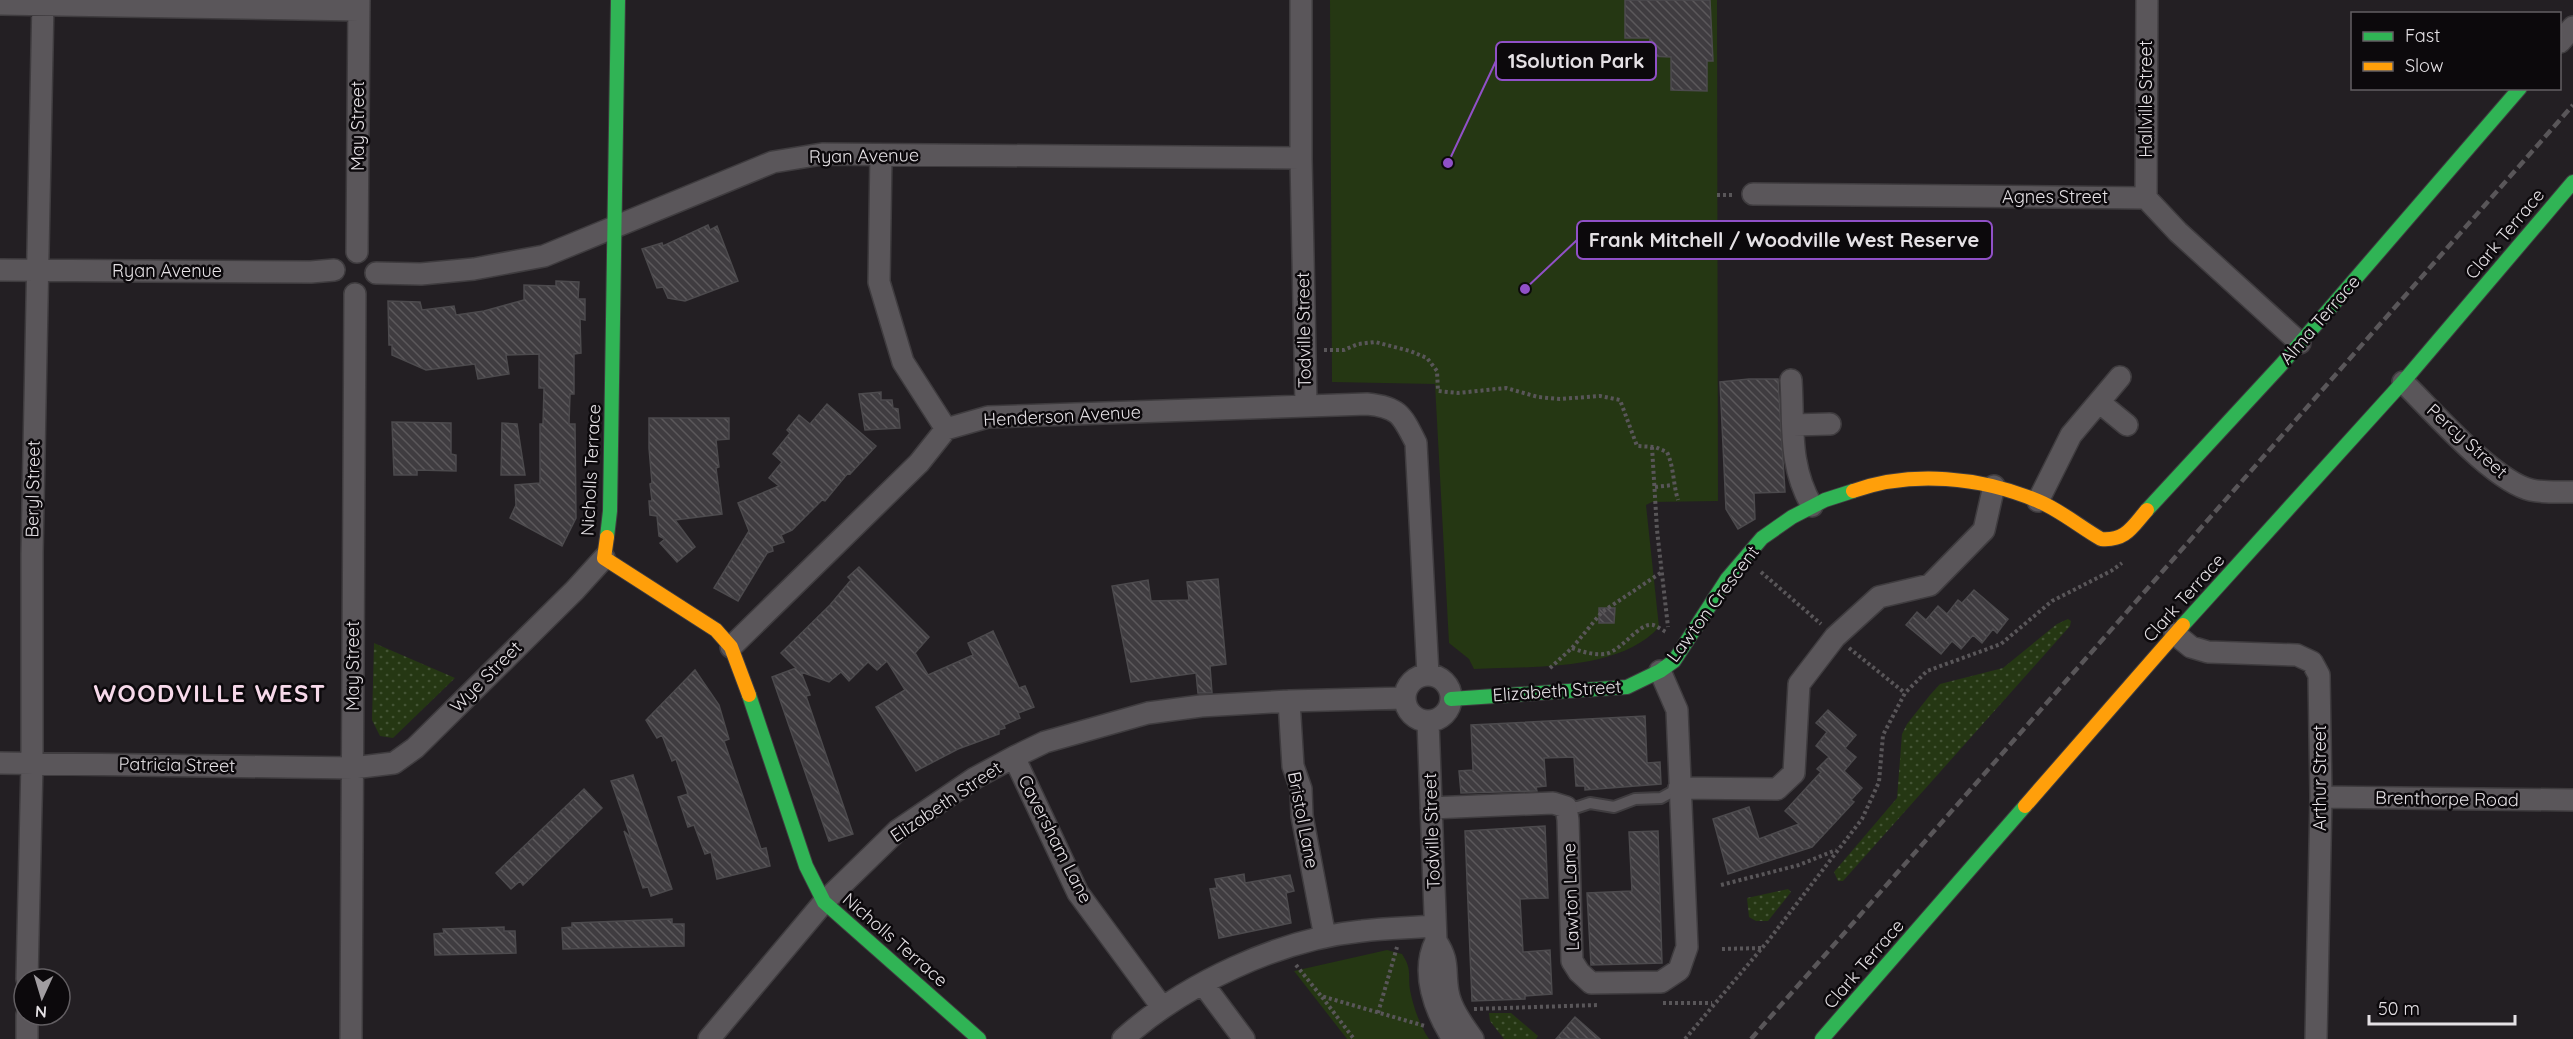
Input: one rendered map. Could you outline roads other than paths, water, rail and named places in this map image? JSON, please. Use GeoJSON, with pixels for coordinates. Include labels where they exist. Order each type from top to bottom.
{"type":"FeatureCollection","features":[{"type":"Feature","properties":{"kind":"street","name":"Nicholls Terrace"},"geometry":{"type":"LineString","coordinates":[[618,0],[610,511],[604,558],[716,630],[731,647],[806,866],[824,902],[979,1039]]}},
{"type":"Feature","properties":{"kind":"street","name":"Todville Street"},"geometry":{"type":"LineString","coordinates":[[1300,0],[1300,158],[1306,405],[1387,406],[1404,418],[1416,443],[1428,675]]}},
{"type":"Feature","properties":{"kind":"street","name":"Hallville Street"},"geometry":{"type":"LineString","coordinates":[[2146,198],[2147,0]]}},
{"type":"Feature","properties":{"kind":"street"},"geometry":{"type":"LineString","coordinates":[[0,4],[43,2],[359,5]]}},
{"type":"Feature","properties":{"kind":"street","name":"Beryl Street"},"geometry":{"type":"LineString","coordinates":[[27,967],[32,763],[32,554],[43,2]]}},
{"type":"Feature","properties":{"kind":"street","name":"May Street"},"geometry":{"type":"LineString","coordinates":[[357,252],[359,5]]}},
{"type":"Feature","properties":{"kind":"street"},"geometry":{"type":"LineString","coordinates":[[2561,40],[2573,27]]}},
{"type":"Feature","properties":{"kind":"street","name":"Alma Terrace"},"geometry":{"type":"LineString","coordinates":[[2111,540],[2122,538],[2130,532],[2300,343],[2518,90]]}},
{"type":"Feature","properties":{"kind":"street","name":"Ryan Avenue"},"geometry":{"type":"LineString","coordinates":[[376,273],[421,274],[474,270],[544,256],[773,162],[822,154],[1300,158]]}},
{"type":"Feature","properties":{"kind":"street"},"geometry":{"type":"LineString","coordinates":[[731,647],[919,463],[946,429],[903,362],[879,282],[881,155]]}},
{"type":"Feature","properties":{"kind":"street","name":"Clark Terrace"},"geometry":{"type":"LineString","coordinates":[[1822,1039],[2175,634],[2403,382],[2573,182]]}},
{"type":"Feature","properties":{"kind":"street","name":"Agnes Street"},"geometry":{"type":"LineString","coordinates":[[1753,194],[2146,198]]}},
{"type":"Feature","properties":{"kind":"street"},"geometry":{"type":"LineString","coordinates":[[2146,198],[2164,218],[2300,343]]}},
{"type":"Feature","properties":{"kind":"street"},"geometry":{"type":"LineString","coordinates":[[357,252],[370,258],[376,273],[369,288],[355,294],[347,293],[337,283],[334,270],[342,256],[357,252]]}},
{"type":"Feature","properties":{"kind":"street","name":"Ryan Avenue"},"geometry":{"type":"LineString","coordinates":[[0,270],[311,272],[334,270]]}},
{"type":"Feature","properties":{"kind":"street","name":"May Street"},"geometry":{"type":"LineString","coordinates":[[351,1039],[355,294]]}},
{"type":"Feature","properties":{"kind":"street"},"geometry":{"type":"LineString","coordinates":[[2038,501],[2071,435],[2120,376]]}},
{"type":"Feature","properties":{"kind":"street"},"geometry":{"type":"LineString","coordinates":[[1791,380],[1795,466],[1799,483],[1812,506]]}},
{"type":"Feature","properties":{"kind":"street","name":"Percy Street"},"geometry":{"type":"LineString","coordinates":[[2403,382],[2483,459],[2509,480],[2530,490],[2573,492]]}},
{"type":"Feature","properties":{"kind":"street"},"geometry":{"type":"LineString","coordinates":[[2099,402],[2127,425]]}},
{"type":"Feature","properties":{"kind":"street","name":"Henderson Avenue"},"geometry":{"type":"LineString","coordinates":[[946,429],[988,417],[1306,405]]}},
{"type":"Feature","properties":{"kind":"street"},"geometry":{"type":"LineString","coordinates":[[1793,425],[1830,424]]}},
{"type":"Feature","properties":{"kind":"street","name":"Lawton Crescent"},"geometry":{"type":"LineString","coordinates":[[1679,788],[1677,710],[1660,671],[1674,661],[1744,557],[1762,539],[1812,506],[1862,487],[1918,478],[1967,479],[2038,501],[2101,539],[2111,540]]}},
{"type":"Feature","properties":{"kind":"street"},"geometry":{"type":"LineString","coordinates":[[1679,788],[1777,789],[1794,773],[1799,684],[1835,637],[1879,597],[1930,585],[1984,530],[1994,486]]}},
{"type":"Feature","properties":{"kind":"street","name":"Wye Street"},"geometry":{"type":"LineString","coordinates":[[353,768],[394,763],[415,748],[575,590],[604,558]]}},
{"type":"Feature","properties":{"kind":"street","name":"Arthur Street"},"geometry":{"type":"LineString","coordinates":[[2175,634],[2191,647],[2208,652],[2297,656],[2312,662],[2319,675],[2321,797],[2316,1039]]}},
{"type":"Feature","properties":{"kind":"street","name":"Elizabeth Street"},"geometry":{"type":"LineString","coordinates":[[1451,699],[1627,687],[1660,671]]}},
{"type":"Feature","properties":{"kind":"street"},"geometry":{"type":"LineString","coordinates":[[1428,675],[1443,681],[1449,687],[1451,699],[1446,713],[1440,718],[1428,721],[1413,716],[1408,710],[1405,698],[1411,683],[1417,678],[1428,675]]}},
{"type":"Feature","properties":{"kind":"street","name":"Elizabeth Street"},"geometry":{"type":"LineString","coordinates":[[709,1039],[824,902],[897,831],[975,778],[1014,757],[1045,742],[1148,713],[1201,706],[1405,698]]}},
{"type":"Feature","properties":{"kind":"street","name":"Bristol Lane"},"geometry":{"type":"LineString","coordinates":[[1289,701],[1293,766],[1301,789],[1302,816],[1325,937]]}},
{"type":"Feature","properties":{"kind":"street","name":"Todville Street"},"geometry":{"type":"LineString","coordinates":[[1428,721],[1436,933],[1430,954],[1429,978],[1440,1019],[1453,1039]]}},
{"type":"Feature","properties":{"kind":"street","name":"Caversham Lane"},"geometry":{"type":"LineString","coordinates":[[1014,757],[1078,893],[1162,1007]]}},
{"type":"Feature","properties":{"kind":"street","name":"Patricia Street"},"geometry":{"type":"LineString","coordinates":[[0,763],[353,768]]}},
{"type":"Feature","properties":{"kind":"street","name":"Lawton Lane"},"geometry":{"type":"LineString","coordinates":[[1566,807],[1572,961],[1579,972],[1591,983],[1661,982],[1679,970],[1687,947],[1679,788]]}},
{"type":"Feature","properties":{"kind":"street","name":"Brenthorpe Road"},"geometry":{"type":"LineString","coordinates":[[2321,797],[2573,800]]}},
{"type":"Feature","properties":{"kind":"street"},"geometry":{"type":"LineString","coordinates":[[1431,808],[1553,804],[1566,807]]}},
{"type":"Feature","properties":{"kind":"street"},"geometry":{"type":"LineString","coordinates":[[1123,1039],[1162,1007],[1203,984],[1277,951],[1325,937],[1361,931],[1396,929],[1436,933]]}},
{"type":"Feature","properties":{"kind":"street","name":"Todville Street"},"geometry":{"type":"LineString","coordinates":[[1436,933],[1445,956],[1448,993],[1455,1012],[1473,1039]]}},
{"type":"Feature","properties":{"kind":"street"},"geometry":{"type":"LineString","coordinates":[[1203,984],[1244,1039]]}},
{"type":"Feature","properties":{"kind":"lane"},"geometry":{"type":"LineString","coordinates":[[1566,807],[1578,807],[1590,802],[1614,807],[1635,800],[1661,798],[1679,788]]}},
{"type":"Feature","properties":{"kind":"railway"},"geometry":{"type":"LineString","coordinates":[[1751,1039],[2573,105]]}},
{"type":"Feature","properties":{"kind":"place","name":"1Solution Park"},"geometry":{"type":"Point","coordinates":[1448,163]}},
{"type":"Feature","properties":{"kind":"place","name":"Frank Mitchell / Woodville West Reserve"},"geometry":{"type":"Point","coordinates":[1525,289]}},
{"type":"Feature","properties":{"kind":"district","name":"WOODVILLE WEST"},"geometry":{"type":"Point","coordinates":[210,694]}}]}
